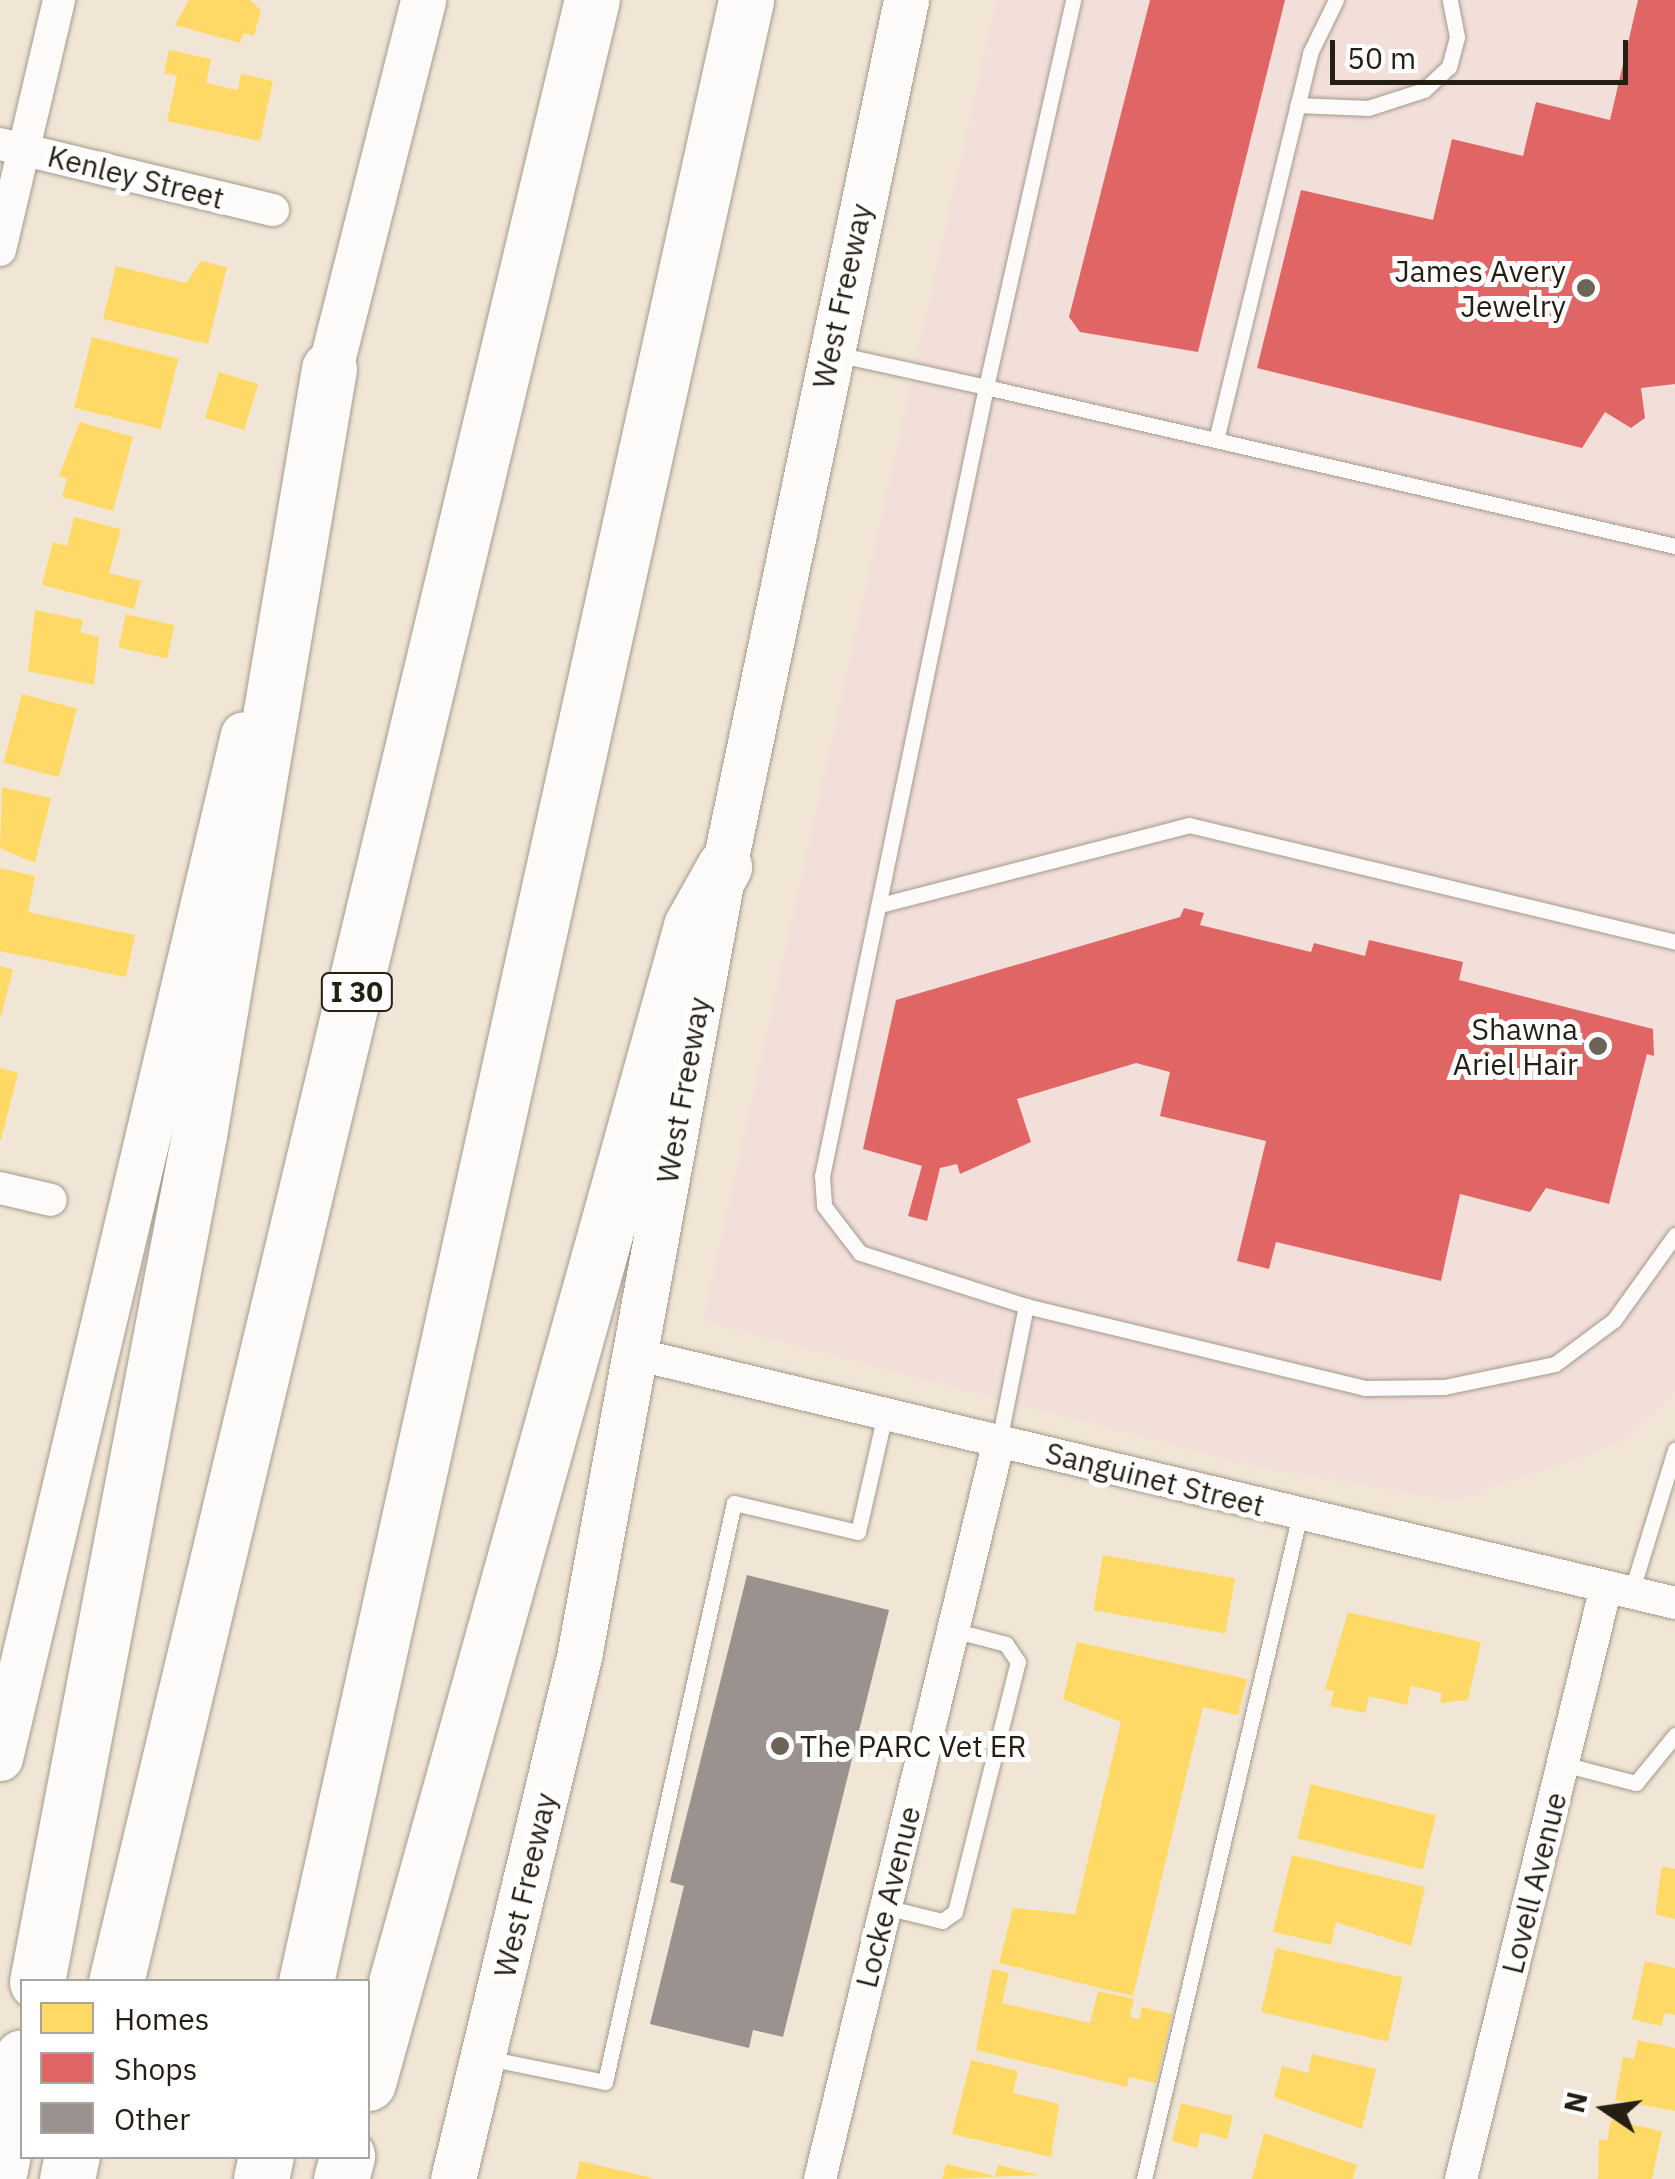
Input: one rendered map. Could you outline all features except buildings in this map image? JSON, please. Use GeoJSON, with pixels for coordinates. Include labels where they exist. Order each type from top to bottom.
{"type":"FeatureCollection","features":[{"type":"Feature","properties":{"kind":"highway","name":"I 30"},"geometry":{"type":"LineString","coordinates":[[117,1979],[592,0]]}},
{"type":"Feature","properties":{"kind":"highway"},"geometry":{"type":"LineString","coordinates":[[307,1979],[746,0]]}},
{"type":"Feature","properties":{"kind":"highway"},"geometry":{"type":"LineString","coordinates":[[39,1979],[192,1174],[329,369]]}},
{"type":"Feature","properties":{"kind":"highway"},"geometry":{"type":"LineString","coordinates":[[370,2076],[691,926],[724,867]]}},
{"type":"Feature","properties":{"kind":"highway"},"geometry":{"type":"LineString","coordinates":[[0,2170],[20,2066]]}},
{"type":"Feature","properties":{"kind":"main road"},"geometry":{"type":"LineString","coordinates":[[0,1758],[329,369],[423,0]]}},
{"type":"Feature","properties":{"kind":"main road","name":"West Freeway"},"geometry":{"type":"LineString","coordinates":[[453,2179],[579,1657],[724,867],[906,0]]}},
{"type":"Feature","properties":{"kind":"street"},"geometry":{"type":"LineString","coordinates":[[0,250],[12,147],[59,0]]}},
{"type":"Feature","properties":{"kind":"street","name":"Kenley Street"},"geometry":{"type":"LineString","coordinates":[[12,147],[273,210]]}},
{"type":"Feature","properties":{"kind":"street"},"geometry":{"type":"LineString","coordinates":[[0,1188],[51,1200]]}},
{"type":"Feature","properties":{"kind":"street","name":"Sanguinet Street"},"geometry":{"type":"LineString","coordinates":[[635,1354],[1675,1603]]}},
{"type":"Feature","properties":{"kind":"street","name":"Locke Avenue"},"geometry":{"type":"LineString","coordinates":[[820,2179],[999,1441]]}},
{"type":"Feature","properties":{"kind":"street","name":"Lovell Avenue"},"geometry":{"type":"LineString","coordinates":[[1462,2179],[1563,1764],[1618,1590]]}},
{"type":"Feature","properties":{"kind":"lane"},"geometry":{"type":"LineString","coordinates":[[1073,0],[895,797],[884,904],[822,1176],[824,1206],[860,1253],[1026,1306],[1322,1380],[1444,1387],[1555,1364],[1614,1320],[1675,1235]]}},
{"type":"Feature","properties":{"kind":"lane"},"geometry":{"type":"LineString","coordinates":[[1216,440],[1297,105],[1336,0]]}},
{"type":"Feature","properties":{"kind":"lane"},"geometry":{"type":"LineString","coordinates":[[1297,105],[1368,108],[1424,90],[1449,67],[1458,37],[1450,0]]}},
{"type":"Feature","properties":{"kind":"lane"},"geometry":{"type":"LineString","coordinates":[[830,353],[1675,546]]}},
{"type":"Feature","properties":{"kind":"lane"},"geometry":{"type":"LineString","coordinates":[[884,904],[1189,824],[1675,942]]}},
{"type":"Feature","properties":{"kind":"lane"},"geometry":{"type":"LineString","coordinates":[[999,1441],[1026,1306]]}},
{"type":"Feature","properties":{"kind":"lane"},"geometry":{"type":"LineString","coordinates":[[484,2058],[605,2082],[734,1503],[858,1532],[886,1414]]}},
{"type":"Feature","properties":{"kind":"lane"},"geometry":{"type":"LineString","coordinates":[[1618,1590],[1675,1450]]}},
{"type":"Feature","properties":{"kind":"lane"},"geometry":{"type":"LineString","coordinates":[[1144,2179],[1300,1514]]}},
{"type":"Feature","properties":{"kind":"lane"},"geometry":{"type":"LineString","coordinates":[[886,1907],[942,1921],[955,1912],[1018,1662],[1006,1644],[953,1630]]}},
{"type":"Feature","properties":{"kind":"lane"},"geometry":{"type":"LineString","coordinates":[[1563,1764],[1636,1783],[1675,1735]]}},
{"type":"Feature","properties":{"kind":"shaded area"},"geometry":{"type":"Polygon","coordinates":[[[996,0],[1675,0],[1675,1391],[1624,1441],[1455,1501],[1249,1465],[703,1321],[996,0]]]}},
{"type":"Feature","properties":{"kind":"place","name":"James Avery Jewelry"},"geometry":{"type":"Point","coordinates":[1586,288]}},
{"type":"Feature","properties":{"kind":"place","name":"Shawna Ariel Hair"},"geometry":{"type":"Point","coordinates":[1598,1046]}},
{"type":"Feature","properties":{"kind":"place","name":"The PARC Vet ER"},"geometry":{"type":"Point","coordinates":[780,1746]}}]}
